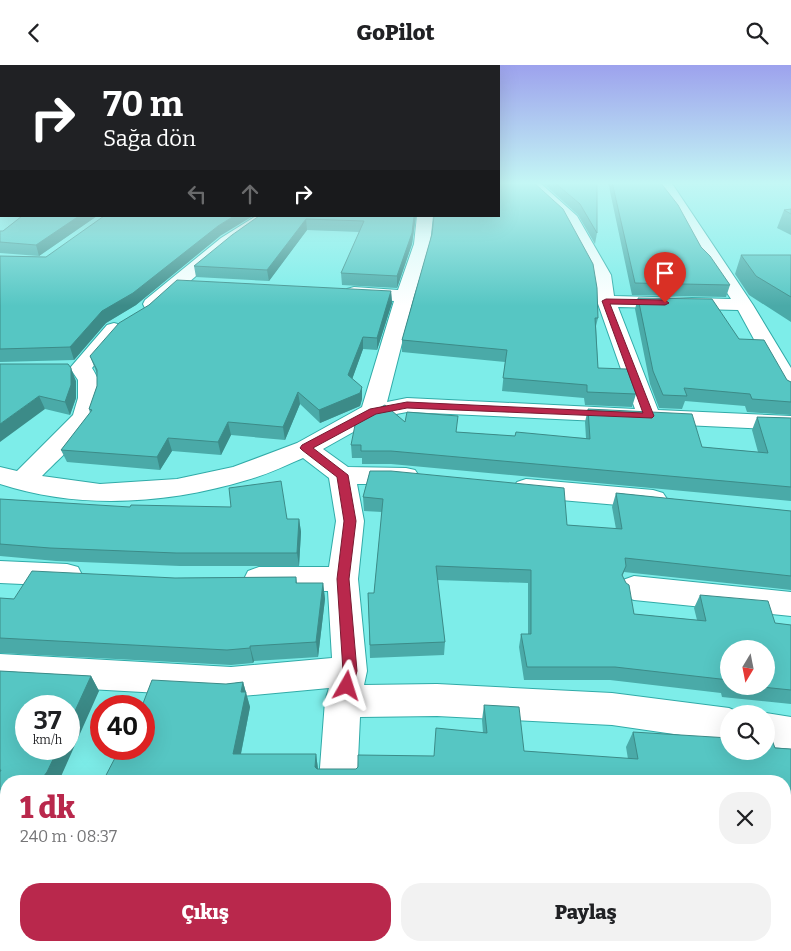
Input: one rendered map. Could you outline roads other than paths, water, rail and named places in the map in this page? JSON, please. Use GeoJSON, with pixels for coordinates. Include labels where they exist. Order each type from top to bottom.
{"type":"FeatureCollection","features":[{"type":"Feature","properties":{"kind":"street"},"geometry":{"type":"LineString","coordinates":[[11,478],[84,417],[89,398],[89,380],[72,368],[114,329],[133,318],[227,241],[255,223]]}},
{"type":"Feature","properties":{"kind":"street"},"geometry":{"type":"LineString","coordinates":[[373,411],[405,296],[422,244],[424,223]]}},
{"type":"Feature","properties":{"kind":"street"},"geometry":{"type":"LineString","coordinates":[[573,223],[602,275],[606,301],[649,416]]}},
{"type":"Feature","properties":{"kind":"street"},"geometry":{"type":"LineString","coordinates":[[691,223],[744,305],[791,387]]}},
{"type":"Feature","properties":{"kind":"street"},"geometry":{"type":"LineString","coordinates":[[175,283],[204,284]]}},
{"type":"Feature","properties":{"kind":"street"},"geometry":{"type":"LineString","coordinates":[[338,292],[405,296]]}},
{"type":"Feature","properties":{"kind":"street"},"geometry":{"type":"LineString","coordinates":[[606,301],[744,305]]}},
{"type":"Feature","properties":{"kind":"street"},"geometry":{"type":"LineString","coordinates":[[11,478],[100,493],[177,488],[239,474],[306,448],[373,411],[407,405],[791,423]]}},
{"type":"Feature","properties":{"kind":"street"},"geometry":{"type":"LineString","coordinates":[[306,448],[342,475],[391,474],[429,478]]}},
{"type":"Feature","properties":{"kind":"street"},"geometry":{"type":"LineString","coordinates":[[339,775],[347,686],[343,579],[350,521],[342,475]]}},
{"type":"Feature","properties":{"kind":"street"},"geometry":{"type":"LineString","coordinates":[[502,486],[676,502]]}},
{"type":"Feature","properties":{"kind":"street"},"geometry":{"type":"LineString","coordinates":[[0,572],[95,576]]}},
{"type":"Feature","properties":{"kind":"street"},"geometry":{"type":"LineString","coordinates":[[228,579],[343,579]]}},
{"type":"Feature","properties":{"kind":"street"},"geometry":{"type":"LineString","coordinates":[[634,588],[791,604]]}},
{"type":"Feature","properties":{"kind":"street"},"geometry":{"type":"LineString","coordinates":[[0,669],[231,682],[347,686],[436,700],[602,709],[720,724]]}},
{"type":"Feature","properties":{"kind":"street"},"geometry":{"type":"LineString","coordinates":[[775,731],[791,733]]}}]}
